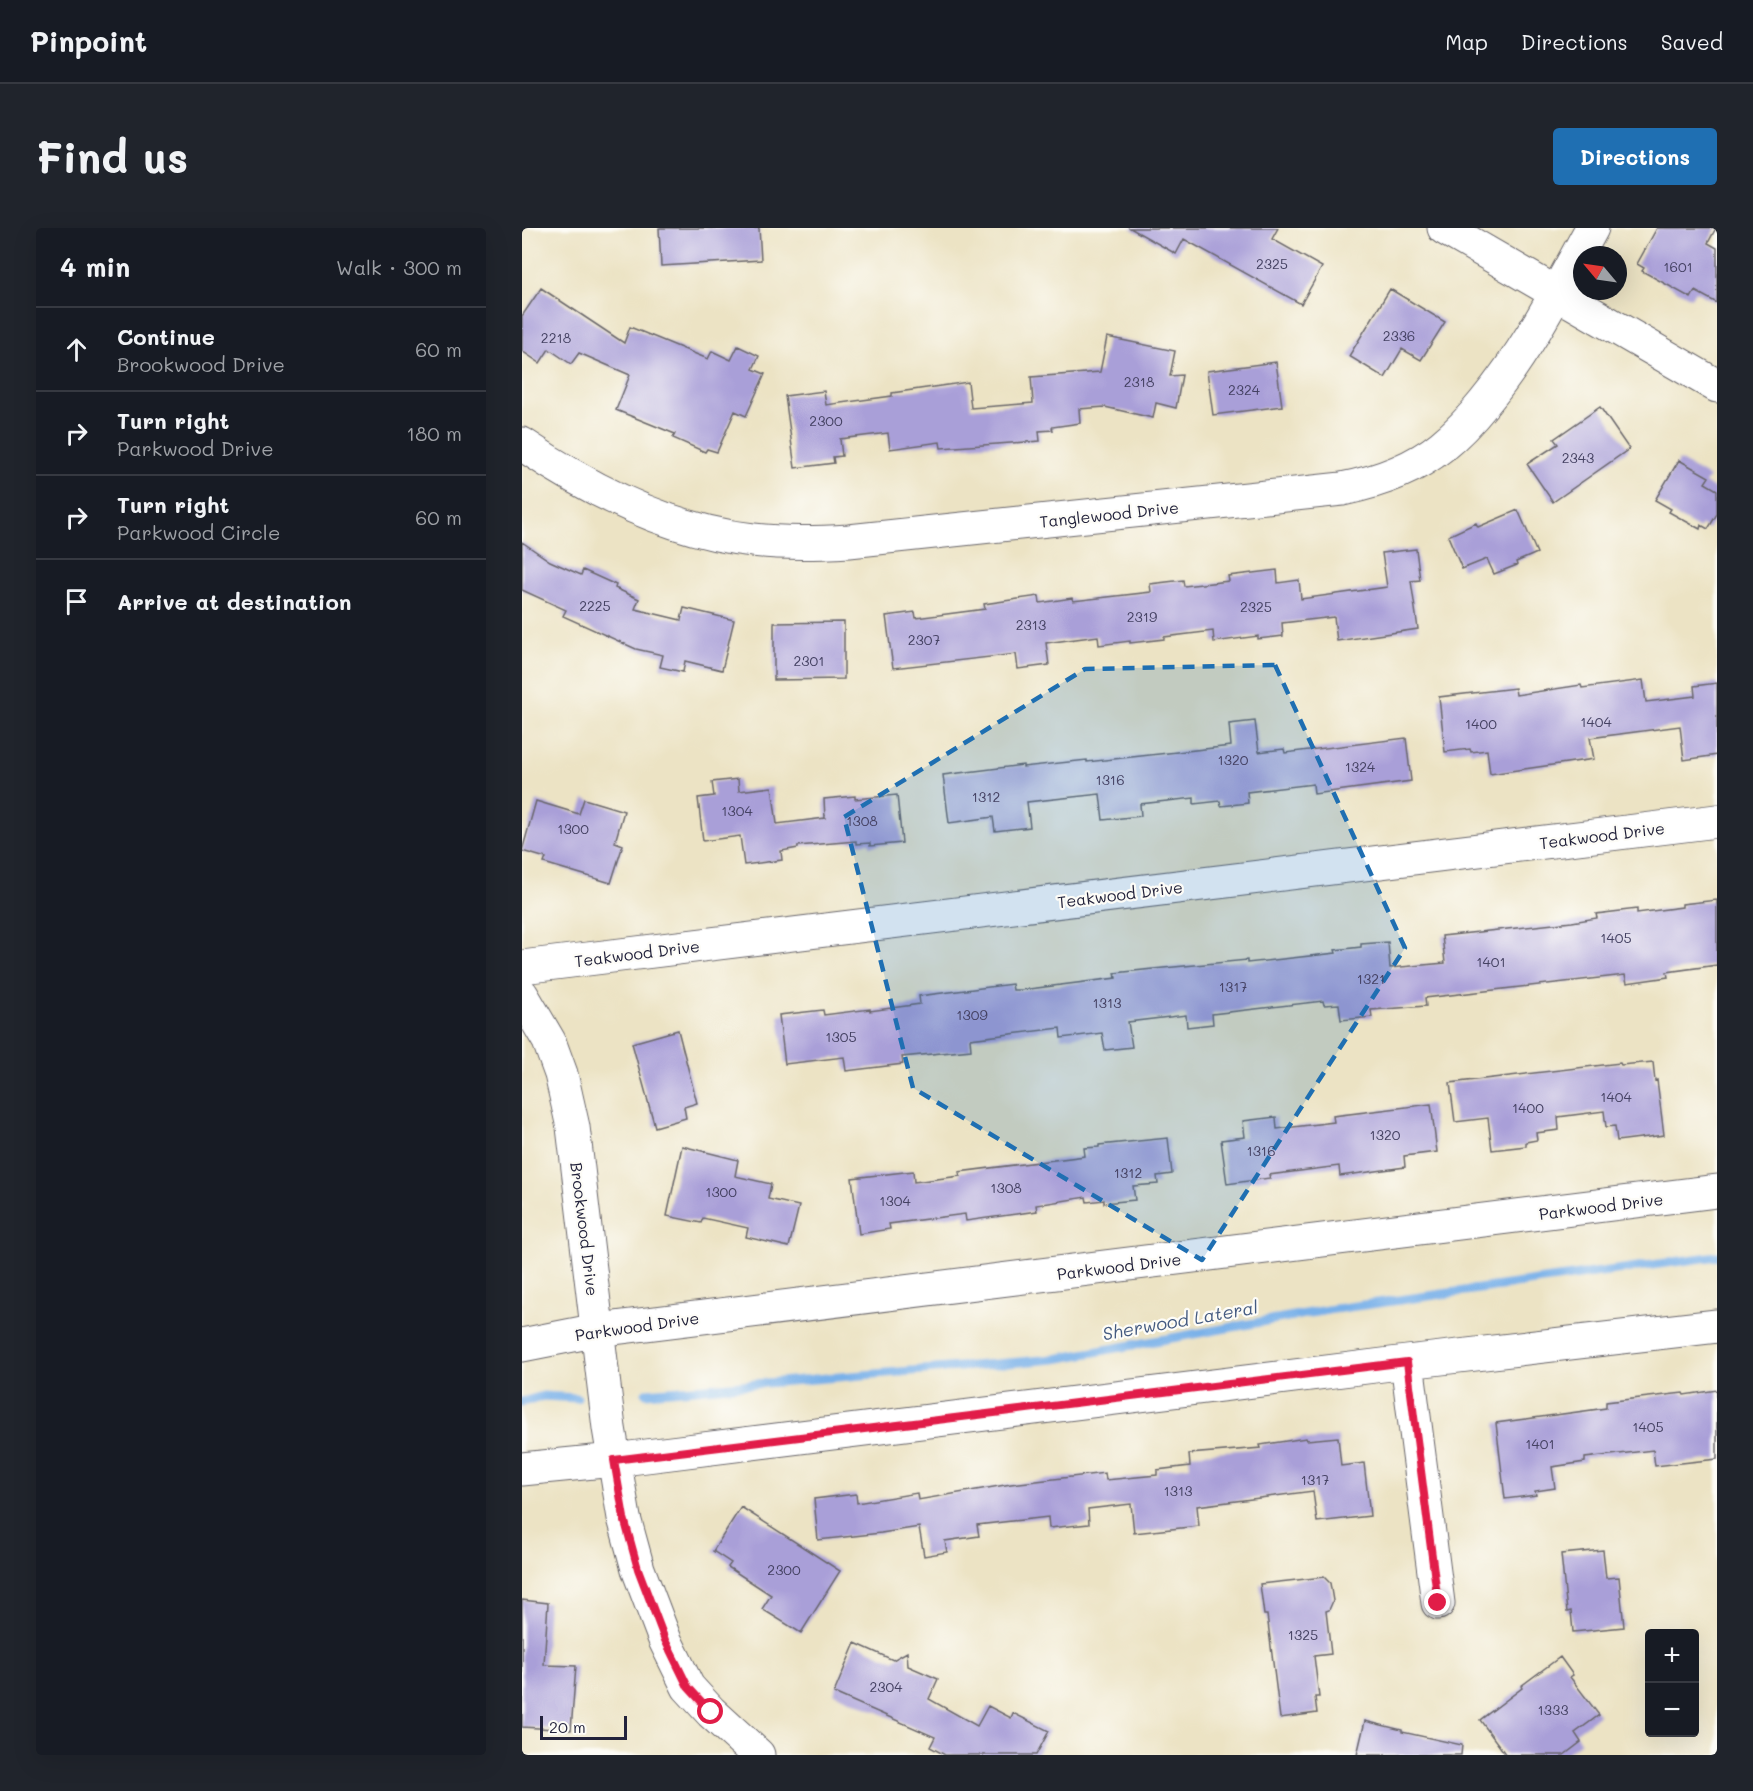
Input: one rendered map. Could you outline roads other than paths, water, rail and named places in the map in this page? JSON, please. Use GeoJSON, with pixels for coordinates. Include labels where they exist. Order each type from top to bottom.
{"type":"FeatureCollection","features":[{"type":"Feature","properties":{"kind":"street"},"geometry":{"type":"LineString","coordinates":[[1443,228],[1717,386]]}},
{"type":"Feature","properties":{"kind":"street","name":"Tanglewood Drive"},"geometry":{"type":"LineString","coordinates":[[522,444],[545,460],[600,491],[665,520],[708,532],[752,540],[804,543],[849,542],[1342,489],[1365,484],[1408,468],[1441,447],[1464,427],[1503,380],[1541,321],[1592,228]]}},
{"type":"Feature","properties":{"kind":"street","name":"Teakwood Drive"},"geometry":{"type":"LineString","coordinates":[[522,967],[1717,821]]}},
{"type":"Feature","properties":{"kind":"street","name":"Brookwood Drive"},"geometry":{"type":"LineString","coordinates":[[522,995],[549,1041],[563,1084],[573,1127],[609,1428],[624,1518],[638,1569],[665,1640],[688,1687],[711,1712],[758,1755]]}},
{"type":"Feature","properties":{"kind":"street","name":"Parkwood Drive"},"geometry":{"type":"LineString","coordinates":[[522,1345],[599,1343],[1717,1191]]}},
{"type":"Feature","properties":{"kind":"street"},"geometry":{"type":"LineString","coordinates":[[522,1469],[614,1460],[1717,1326]]}},
{"type":"Feature","properties":{"kind":"street"},"geometry":{"type":"LineString","coordinates":[[1407,1362],[1438,1603]]}},
{"type":"Feature","properties":{"kind":"waterway","name":"Sherwood Lateral"},"geometry":{"type":"LineString","coordinates":[[646,1393],[1055,1359],[1327,1310],[1717,1256]]}},
{"type":"Feature","properties":{"kind":"waterway","name":"Sherwood Lateral"},"geometry":{"type":"LineString","coordinates":[[522,1402],[543,1396],[577,1398]]}}]}
